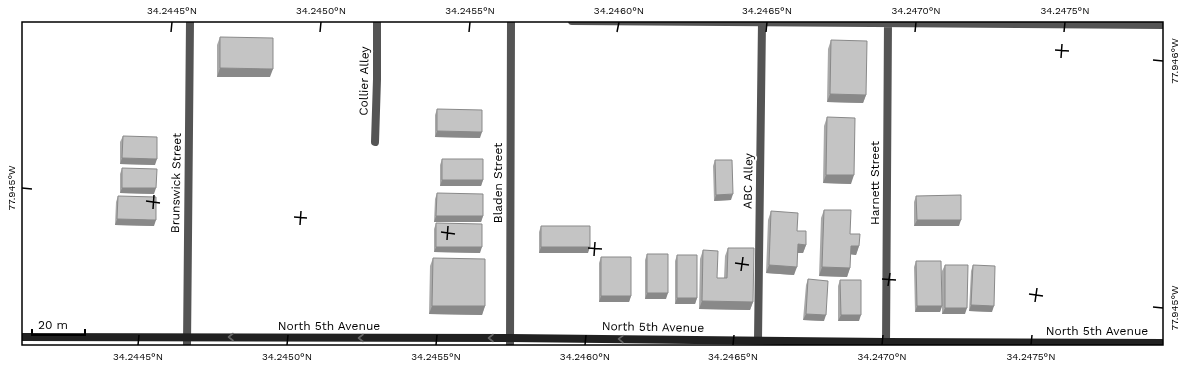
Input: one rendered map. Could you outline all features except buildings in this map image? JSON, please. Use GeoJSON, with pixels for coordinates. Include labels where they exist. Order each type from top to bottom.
{"type":"FeatureCollection","features":[{"type":"Feature","properties":{"kind":"street","name":"Brunswick Street"},"geometry":{"type":"LineString","coordinates":[[187,342],[190,21]]}},
{"type":"Feature","properties":{"kind":"street","name":"Collier Alley"},"geometry":{"type":"LineString","coordinates":[[375,142],[377,21]]}},
{"type":"Feature","properties":{"kind":"street","name":"Bladen Street"},"geometry":{"type":"LineString","coordinates":[[510,342],[511,21]]}},
{"type":"Feature","properties":{"kind":"street"},"geometry":{"type":"LineString","coordinates":[[572,21],[1056,23],[1164,25]]}},
{"type":"Feature","properties":{"kind":"street","name":"ABC Alley"},"geometry":{"type":"LineString","coordinates":[[758,340],[762,22]]}},
{"type":"Feature","properties":{"kind":"street","name":"Harnett Street"},"geometry":{"type":"LineString","coordinates":[[886,344],[888,22]]}},
{"type":"Feature","properties":{"kind":"street","name":"North 5th Avenue"},"geometry":{"type":"LineString","coordinates":[[21,337],[187,342],[758,340],[886,344],[1164,343]]}}]}
